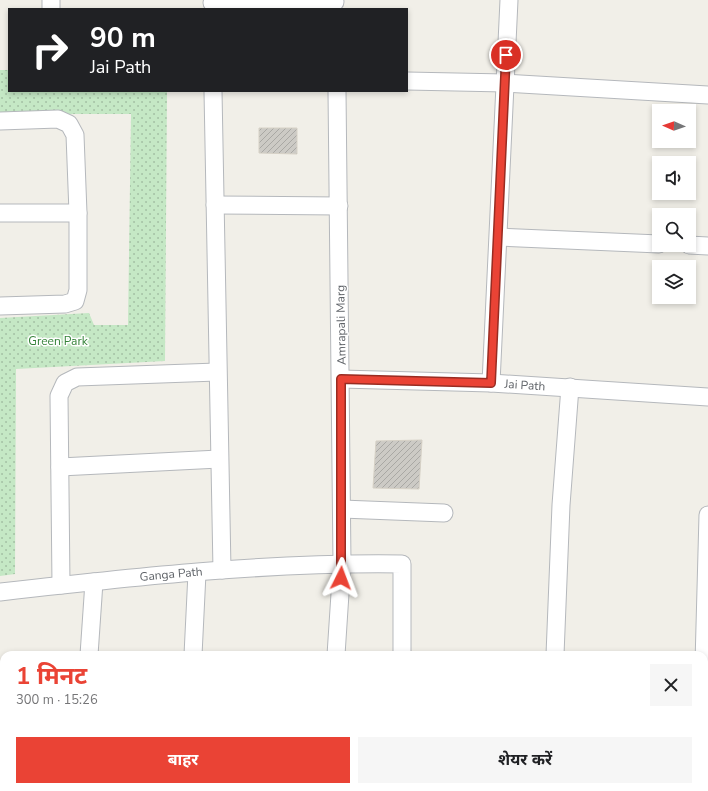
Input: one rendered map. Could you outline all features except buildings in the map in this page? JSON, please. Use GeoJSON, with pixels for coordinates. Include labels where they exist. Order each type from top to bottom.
{"type":"FeatureCollection","features":[{"type":"Feature","properties":{"kind":"street"},"geometry":{"type":"LineString","coordinates":[[491,383],[509,0]]}},
{"type":"Feature","properties":{"kind":"street"},"geometry":{"type":"LineString","coordinates":[[212,4],[335,4]]}},
{"type":"Feature","properties":{"kind":"street"},"geometry":{"type":"LineString","coordinates":[[408,81],[505,83],[708,95]]}},
{"type":"Feature","properties":{"kind":"street"},"geometry":{"type":"LineString","coordinates":[[213,92],[216,205],[217,372],[222,570]]}},
{"type":"Feature","properties":{"kind":"street","name":"Amrapali Marg"},"geometry":{"type":"LineString","coordinates":[[336,651],[342,563],[337,92]]}},
{"type":"Feature","properties":{"kind":"street"},"geometry":{"type":"LineString","coordinates":[[0,121],[58,119],[69,124],[75,135],[78,213],[78,290],[75,301],[65,304],[0,306]]}},
{"type":"Feature","properties":{"kind":"street"},"geometry":{"type":"LineString","coordinates":[[216,205],[339,206]]}},
{"type":"Feature","properties":{"kind":"street"},"geometry":{"type":"LineString","coordinates":[[0,214],[78,213]]}},
{"type":"Feature","properties":{"kind":"street"},"geometry":{"type":"LineString","coordinates":[[499,237],[652,244]]}},
{"type":"Feature","properties":{"kind":"street"},"geometry":{"type":"LineString","coordinates":[[696,245],[708,246]]}},
{"type":"Feature","properties":{"kind":"street"},"geometry":{"type":"LineString","coordinates":[[61,585],[59,396],[65,383],[77,377],[217,372]]}},
{"type":"Feature","properties":{"kind":"street","name":"Jai Path"},"geometry":{"type":"LineString","coordinates":[[341,379],[491,383],[708,397]]}},
{"type":"Feature","properties":{"kind":"street"},"geometry":{"type":"LineString","coordinates":[[555,651],[561,505],[570,387]]}},
{"type":"Feature","properties":{"kind":"street"},"geometry":{"type":"LineString","coordinates":[[60,467],[219,458]]}},
{"type":"Feature","properties":{"kind":"street"},"geometry":{"type":"LineString","coordinates":[[342,509],[444,513]]}},
{"type":"Feature","properties":{"kind":"street"},"geometry":{"type":"LineString","coordinates":[[707,642],[708,515]]}},
{"type":"Feature","properties":{"kind":"street","name":"Ganga Path"},"geometry":{"type":"LineString","coordinates":[[0,592],[222,570],[342,563],[402,564],[402,651]]}},
{"type":"Feature","properties":{"kind":"street"},"geometry":{"type":"LineString","coordinates":[[193,651],[197,573]]}},
{"type":"Feature","properties":{"kind":"street"},"geometry":{"type":"LineString","coordinates":[[89,651],[94,582]]}},
{"type":"Feature","properties":{"kind":"green space","name":"Green Park"},"geometry":{"type":"Polygon","coordinates":[[[0,70],[8,70],[8,92],[167,92],[165,361],[16,369],[15,574],[0,576],[0,318],[89,313],[94,325],[128,325],[131,114],[0,114],[0,70]]]}},
{"type":"Feature","properties":{"kind":"route"},"geometry":{"type":"LineString","coordinates":[[341,578],[341,379],[491,383],[499,237],[506,55]]}}]}
